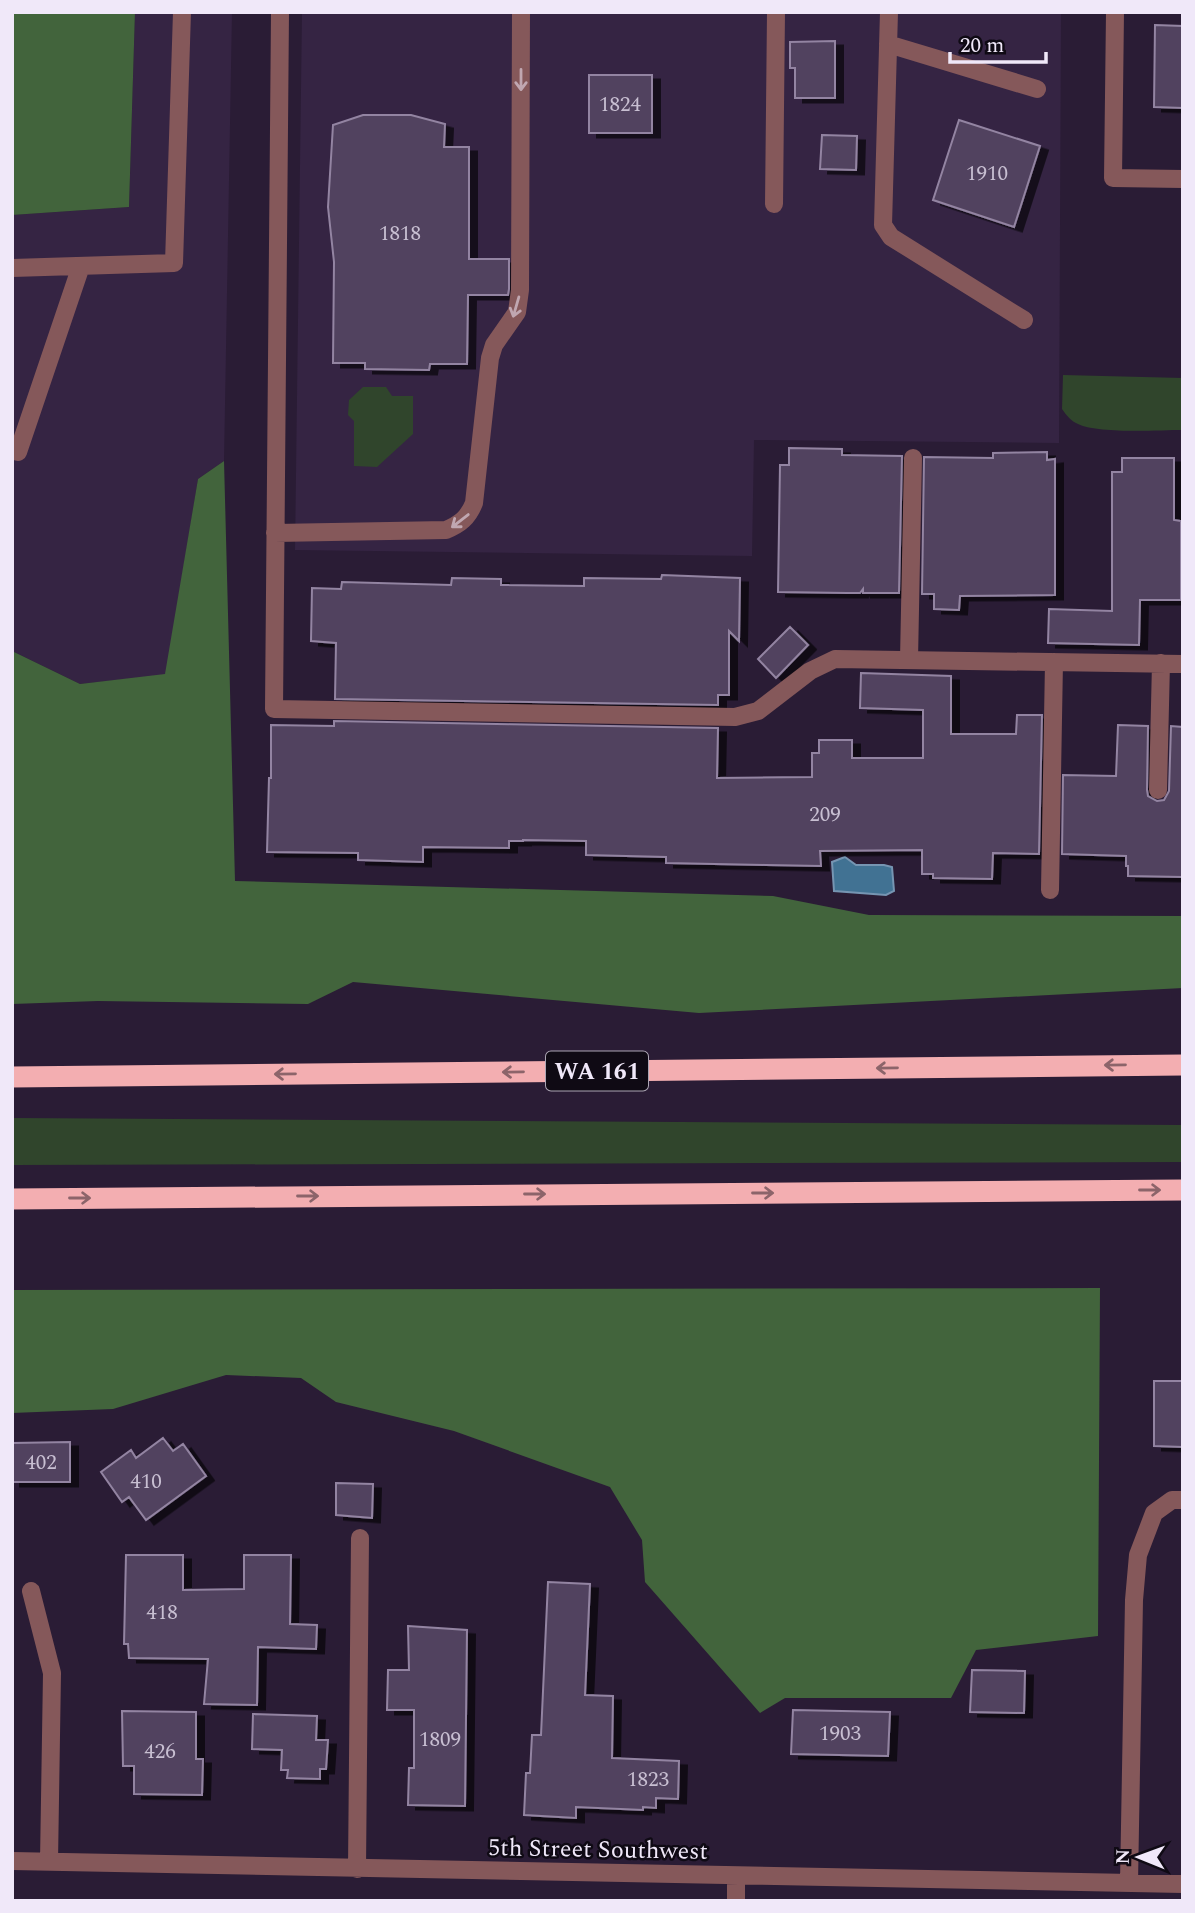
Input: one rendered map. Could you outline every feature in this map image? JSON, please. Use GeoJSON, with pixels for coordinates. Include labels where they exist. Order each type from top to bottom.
{"type":"FeatureCollection","features":[{"type":"Feature","properties":{"kind":"highway","name":"WA 161"},"geometry":{"type":"LineString","coordinates":[[12,1077],[1183,1065]]}},
{"type":"Feature","properties":{"kind":"highway"},"geometry":{"type":"LineString","coordinates":[[12,1199],[1183,1190]]}},
{"type":"Feature","properties":{"kind":"street"},"geometry":{"type":"LineString","coordinates":[[12,268],[174,263],[182,12]]}},
{"type":"Feature","properties":{"kind":"street"},"geometry":{"type":"LineString","coordinates":[[280,12],[274,709],[735,717],[758,711],[810,671],[835,659],[1183,664]]}},
{"type":"Feature","properties":{"kind":"street"},"geometry":{"type":"LineString","coordinates":[[275,533],[446,530],[469,516],[474,503],[490,358],[494,345],[517,312],[520,290],[522,12]]}},
{"type":"Feature","properties":{"kind":"street"},"geometry":{"type":"LineString","coordinates":[[774,204],[776,12]]}},
{"type":"Feature","properties":{"kind":"street"},"geometry":{"type":"LineString","coordinates":[[889,12],[883,225],[891,237],[1024,320]]}},
{"type":"Feature","properties":{"kind":"street"},"geometry":{"type":"LineString","coordinates":[[1115,12],[1113,178],[1183,179]]}},
{"type":"Feature","properties":{"kind":"street"},"geometry":{"type":"LineString","coordinates":[[888,44],[1037,89]]}},
{"type":"Feature","properties":{"kind":"street"},"geometry":{"type":"LineString","coordinates":[[12,450],[18,452],[80,266]]}},
{"type":"Feature","properties":{"kind":"street"},"geometry":{"type":"LineString","coordinates":[[909,660],[913,458]]}},
{"type":"Feature","properties":{"kind":"street"},"geometry":{"type":"LineString","coordinates":[[1050,890],[1054,662]]}},
{"type":"Feature","properties":{"kind":"street"},"geometry":{"type":"LineString","coordinates":[[1158,790],[1161,663]]}},
{"type":"Feature","properties":{"kind":"street"},"geometry":{"type":"LineString","coordinates":[[1129,1883],[1134,1600],[1138,1555],[1154,1513],[1172,1500],[1183,1500]]}},
{"type":"Feature","properties":{"kind":"street"},"geometry":{"type":"LineString","coordinates":[[357,1869],[360,1538]]}},
{"type":"Feature","properties":{"kind":"street"},"geometry":{"type":"LineString","coordinates":[[31,1591],[52,1673],[49,1862]]}},
{"type":"Feature","properties":{"kind":"street","name":"5th Street Southwest"},"geometry":{"type":"LineString","coordinates":[[12,1861],[1183,1884]]}},
{"type":"Feature","properties":{"kind":"street"},"geometry":{"type":"LineString","coordinates":[[736,1876],[736,1901]]}},
{"type":"Feature","properties":{"kind":"shaded area"},"geometry":{"type":"Polygon","coordinates":[[[135,12],[232,12],[224,461],[198,479],[166,675],[80,684],[12,651],[12,215],[129,207],[135,12]]]}},
{"type":"Feature","properties":{"kind":"shaded area"},"geometry":{"type":"Polygon","coordinates":[[[302,12],[1061,12],[1059,443],[754,440],[752,556],[295,550],[302,12]]]}},
{"type":"Feature","properties":{"kind":"green space"},"geometry":{"type":"Polygon","coordinates":[[[12,12],[135,12],[129,207],[12,215],[12,12]]]}},
{"type":"Feature","properties":{"kind":"green space"},"geometry":{"type":"Polygon","coordinates":[[[1063,375],[1183,378],[1183,430],[1114,430],[1078,424],[1062,409],[1063,375]]]}},
{"type":"Feature","properties":{"kind":"green space"},"geometry":{"type":"Polygon","coordinates":[[[363,387],[386,387],[392,396],[413,396],[413,434],[377,467],[354,466],[354,421],[348,415],[349,400],[363,387]]]}},
{"type":"Feature","properties":{"kind":"green space"},"geometry":{"type":"Polygon","coordinates":[[[224,461],[235,881],[773,896],[869,915],[1183,916],[1183,988],[699,1013],[353,982],[308,1004],[98,1001],[12,1004],[12,651],[80,684],[165,674],[198,479],[224,461]]]}},
{"type":"Feature","properties":{"kind":"green space"},"geometry":{"type":"Polygon","coordinates":[[[12,1118],[1183,1125],[1183,1162],[12,1165],[12,1118]]]}},
{"type":"Feature","properties":{"kind":"green space"},"geometry":{"type":"Polygon","coordinates":[[[1100,1288],[1098,1636],[976,1650],[951,1698],[785,1698],[760,1713],[645,1582],[642,1540],[610,1487],[454,1431],[336,1402],[301,1378],[226,1375],[113,1409],[12,1413],[12,1290],[1100,1288]]]}},
{"type":"Feature","properties":{"kind":"water"},"geometry":{"type":"Polygon","coordinates":[[[845,857],[856,865],[892,867],[894,891],[886,895],[834,891],[832,862],[845,857]]]}},
{"type":"Feature","properties":{"kind":"building"},"geometry":{"type":"Polygon","coordinates":[[[1155,25],[1183,26],[1183,108],[1154,107],[1155,25]]]}},
{"type":"Feature","properties":{"kind":"building"},"geometry":{"type":"Polygon","coordinates":[[[835,41],[835,98],[795,98],[795,68],[790,68],[790,42],[835,41]]]}},
{"type":"Feature","properties":{"kind":"building"},"geometry":{"type":"Polygon","coordinates":[[[589,75],[652,75],[652,133],[589,133],[589,75]]]}},
{"type":"Feature","properties":{"kind":"building"},"geometry":{"type":"Polygon","coordinates":[[[363,115],[411,115],[445,124],[444,147],[469,147],[469,259],[509,259],[509,289],[508,295],[468,295],[467,364],[430,364],[429,370],[365,369],[365,363],[333,363],[334,262],[328,207],[333,125],[363,115]]]}},
{"type":"Feature","properties":{"kind":"building"},"geometry":{"type":"Polygon","coordinates":[[[959,120],[1040,146],[1014,227],[933,200],[959,120]]]}},
{"type":"Feature","properties":{"kind":"building"},"geometry":{"type":"Polygon","coordinates":[[[822,135],[857,136],[856,170],[820,169],[822,135]]]}},
{"type":"Feature","properties":{"kind":"building"},"geometry":{"type":"Polygon","coordinates":[[[789,448],[842,449],[842,455],[902,456],[899,593],[863,593],[863,589],[860,593],[778,592],[780,465],[789,465],[789,448]]]}},
{"type":"Feature","properties":{"kind":"building"},"geometry":{"type":"Polygon","coordinates":[[[1047,452],[1047,460],[1055,459],[1055,595],[960,596],[959,610],[934,609],[934,594],[922,594],[924,457],[993,458],[993,453],[1047,452]]]}},
{"type":"Feature","properties":{"kind":"building"},"geometry":{"type":"Polygon","coordinates":[[[1122,458],[1174,458],[1174,520],[1181,521],[1181,600],[1140,600],[1139,645],[1048,643],[1049,609],[1112,611],[1112,472],[1122,472],[1122,458]]]}},
{"type":"Feature","properties":{"kind":"building"},"geometry":{"type":"Polygon","coordinates":[[[662,575],[740,578],[739,641],[729,631],[729,695],[718,695],[718,705],[335,699],[336,643],[311,641],[312,588],[341,589],[342,582],[451,585],[452,578],[501,579],[501,585],[584,586],[584,578],[661,579],[662,575]]]}},
{"type":"Feature","properties":{"kind":"building"},"geometry":{"type":"Polygon","coordinates":[[[790,627],[808,645],[776,678],[758,659],[790,627]]]}},
{"type":"Feature","properties":{"kind":"building"},"geometry":{"type":"Polygon","coordinates":[[[861,673],[951,676],[951,734],[1016,734],[1017,715],[1042,715],[1039,854],[993,853],[992,879],[933,878],[933,874],[922,874],[922,850],[820,851],[821,866],[666,863],[666,857],[586,855],[586,841],[509,841],[509,848],[423,847],[423,862],[358,860],[358,853],[267,852],[271,725],[334,726],[334,721],[718,728],[717,778],[812,777],[812,753],[819,753],[819,740],[852,740],[852,758],[923,758],[923,710],[860,708],[861,673]]]}},
{"type":"Feature","properties":{"kind":"building"},"geometry":{"type":"Polygon","coordinates":[[[1118,725],[1148,726],[1147,790],[1148,796],[1157,801],[1164,800],[1169,791],[1171,726],[1183,727],[1183,877],[1128,876],[1126,856],[1062,854],[1063,775],[1116,776],[1118,725]]]}},
{"type":"Feature","properties":{"kind":"building"},"geometry":{"type":"Polygon","coordinates":[[[1154,1381],[1183,1381],[1183,1447],[1154,1446],[1154,1381]]]}},
{"type":"Feature","properties":{"kind":"building"},"geometry":{"type":"Polygon","coordinates":[[[163,1438],[173,1451],[183,1444],[206,1476],[146,1520],[129,1497],[122,1502],[101,1472],[131,1450],[136,1458],[163,1438]]]}},
{"type":"Feature","properties":{"kind":"building"},"geometry":{"type":"Polygon","coordinates":[[[70,1442],[70,1482],[12,1482],[12,1443],[70,1442]]]}},
{"type":"Feature","properties":{"kind":"building"},"geometry":{"type":"Polygon","coordinates":[[[336,1483],[373,1484],[372,1518],[336,1515],[336,1483]]]}},
{"type":"Feature","properties":{"kind":"building"},"geometry":{"type":"Polygon","coordinates":[[[126,1555],[183,1555],[183,1590],[244,1589],[244,1555],[291,1555],[290,1624],[317,1625],[316,1649],[258,1647],[257,1705],[204,1704],[208,1659],[129,1658],[128,1644],[124,1644],[126,1555]]]}},
{"type":"Feature","properties":{"kind":"building"},"geometry":{"type":"Polygon","coordinates":[[[548,1582],[590,1584],[585,1695],[613,1696],[612,1758],[679,1761],[678,1799],[656,1798],[656,1808],[643,1807],[643,1810],[576,1807],[576,1818],[524,1815],[526,1773],[530,1773],[532,1735],[541,1735],[548,1582]]]}},
{"type":"Feature","properties":{"kind":"building"},"geometry":{"type":"Polygon","coordinates":[[[408,1626],[467,1630],[465,1806],[408,1805],[409,1768],[414,1768],[414,1710],[387,1710],[388,1670],[409,1670],[408,1626]]]}},
{"type":"Feature","properties":{"kind":"building"},"geometry":{"type":"Polygon","coordinates":[[[972,1670],[1025,1671],[1024,1713],[970,1712],[972,1670]]]}},
{"type":"Feature","properties":{"kind":"building"},"geometry":{"type":"Polygon","coordinates":[[[793,1710],[890,1712],[888,1756],[791,1754],[793,1710]]]}},
{"type":"Feature","properties":{"kind":"building"},"geometry":{"type":"Polygon","coordinates":[[[122,1711],[196,1712],[196,1759],[203,1759],[202,1795],[134,1794],[134,1766],[123,1766],[122,1711]]]}},
{"type":"Feature","properties":{"kind":"building"},"geometry":{"type":"Polygon","coordinates":[[[253,1714],[317,1716],[316,1740],[328,1740],[326,1769],[320,1769],[320,1779],[287,1778],[288,1770],[281,1770],[282,1750],[252,1749],[253,1714]]]}}]}
